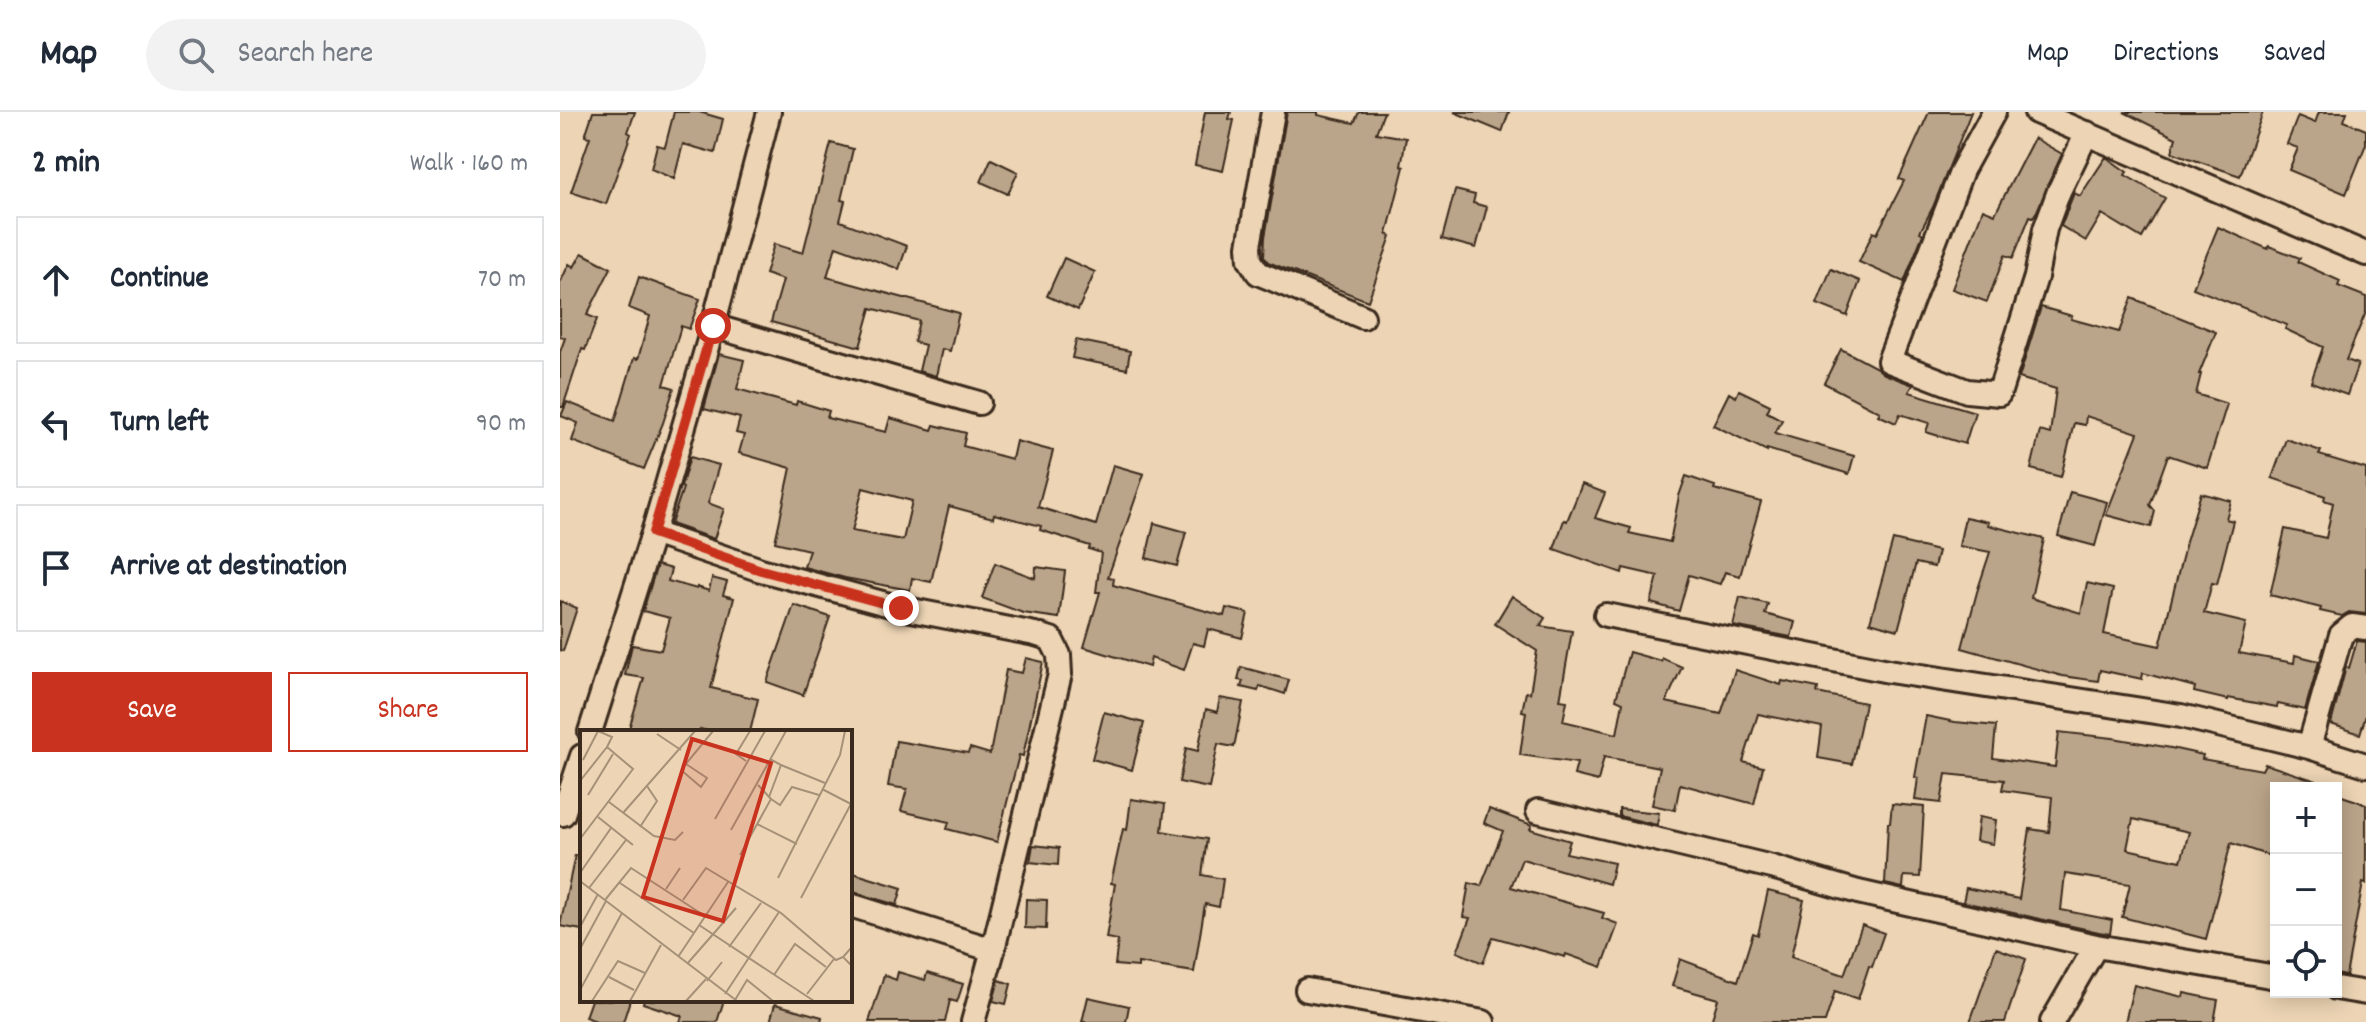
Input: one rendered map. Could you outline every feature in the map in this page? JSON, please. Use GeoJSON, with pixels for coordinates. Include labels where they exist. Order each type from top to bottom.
{"type":"FeatureCollection","features":[{"type":"Feature","properties":{"kind":"street"},"geometry":{"type":"LineString","coordinates":[[591,730],[653,533],[713,326],[769,112]]}},
{"type":"Feature","properties":{"kind":"street"},"geometry":{"type":"LineString","coordinates":[[1273,112],[1249,246],[1250,260],[1258,273],[1363,317]]}},
{"type":"Feature","properties":{"kind":"street"},"geometry":{"type":"LineString","coordinates":[[1994,112],[1962,170],[1889,361],[1967,391],[1999,394],[2036,277],[2045,229],[2059,191],[2087,133]]}},
{"type":"Feature","properties":{"kind":"street"},"geometry":{"type":"LineString","coordinates":[[2036,112],[2366,254]]}},
{"type":"Feature","properties":{"kind":"street"},"geometry":{"type":"LineString","coordinates":[[713,326],[979,403]]}},
{"type":"Feature","properties":{"kind":"street"},"geometry":{"type":"LineString","coordinates":[[653,533],[761,570],[901,608],[1051,639],[1059,655],[1060,674],[973,1022]]}},
{"type":"Feature","properties":{"kind":"street"},"geometry":{"type":"LineString","coordinates":[[1606,615],[1889,671],[2181,716],[2309,747],[2366,765]]}},
{"type":"Feature","properties":{"kind":"street"},"geometry":{"type":"LineString","coordinates":[[2309,747],[2341,635],[2352,626],[2366,628]]}},
{"type":"Feature","properties":{"kind":"street"},"geometry":{"type":"LineString","coordinates":[[568,816],[580,765]]}},
{"type":"Feature","properties":{"kind":"street"},"geometry":{"type":"LineString","coordinates":[[1538,811],[1772,867],[1858,892],[2096,946],[2270,976]]}},
{"type":"Feature","properties":{"kind":"street"},"geometry":{"type":"LineString","coordinates":[[852,906],[993,950]]}},
{"type":"Feature","properties":{"kind":"street"},"geometry":{"type":"LineString","coordinates":[[2052,1022],[2096,946]]}},
{"type":"Feature","properties":{"kind":"street"},"geometry":{"type":"LineString","coordinates":[[2342,989],[2366,993]]}},
{"type":"Feature","properties":{"kind":"street"},"geometry":{"type":"LineString","coordinates":[[1307,990],[1483,1022]]}},
{"type":"Feature","properties":{"kind":"building"},"geometry":{"type":"Polygon","coordinates":[[[593,112],[635,112],[628,132],[631,134],[606,204],[571,192],[590,137],[585,136],[593,112]]]}},
{"type":"Feature","properties":{"kind":"building"},"geometry":{"type":"Polygon","coordinates":[[[674,112],[699,112],[723,119],[715,153],[683,144],[674,179],[651,169],[657,145],[665,147],[674,112]]]}},
{"type":"Feature","properties":{"kind":"building"},"geometry":{"type":"Polygon","coordinates":[[[1205,112],[1231,112],[1229,119],[1234,120],[1223,171],[1195,165],[1205,112]]]}},
{"type":"Feature","properties":{"kind":"building"},"geometry":{"type":"Polygon","coordinates":[[[1287,112],[1318,112],[1318,115],[1354,123],[1359,112],[1384,112],[1376,133],[1406,138],[1401,166],[1404,167],[1387,234],[1391,236],[1368,301],[1268,262],[1264,256],[1287,112]]]}},
{"type":"Feature","properties":{"kind":"building"},"geometry":{"type":"Polygon","coordinates":[[[1454,112],[1509,112],[1502,132],[1454,112]]]}},
{"type":"Feature","properties":{"kind":"building"},"geometry":{"type":"Polygon","coordinates":[[[1929,112],[1971,112],[1920,232],[1923,234],[1904,282],[1859,262],[1904,181],[1899,179],[1929,112]]]}},
{"type":"Feature","properties":{"kind":"building"},"geometry":{"type":"Polygon","coordinates":[[[2124,112],[2263,112],[2240,176],[2172,152],[2176,138],[2124,112]]]}},
{"type":"Feature","properties":{"kind":"building"},"geometry":{"type":"Polygon","coordinates":[[[2319,112],[2347,112],[2344,121],[2366,130],[2366,144],[2346,194],[2289,170],[2298,148],[2287,144],[2298,116],[2315,123],[2319,112]]]}},
{"type":"Feature","properties":{"kind":"building"},"geometry":{"type":"Polygon","coordinates":[[[2034,138],[2062,154],[2037,211],[2033,217],[2030,216],[2013,258],[2005,255],[1987,302],[1952,289],[1983,209],[1995,214],[2034,138]]]}},
{"type":"Feature","properties":{"kind":"building"},"geometry":{"type":"Polygon","coordinates":[[[831,143],[853,149],[841,200],[845,201],[840,221],[907,246],[899,269],[836,246],[827,277],[959,313],[950,351],[942,349],[936,376],[919,371],[925,345],[914,342],[919,321],[871,308],[860,347],[771,322],[783,280],[765,274],[774,244],[803,253],[831,143]]]}},
{"type":"Feature","properties":{"kind":"building"},"geometry":{"type":"Polygon","coordinates":[[[2106,157],[2127,172],[2125,175],[2165,198],[2142,238],[2102,214],[2086,241],[2061,226],[2074,193],[2080,196],[2106,157]]]}},
{"type":"Feature","properties":{"kind":"building"},"geometry":{"type":"Polygon","coordinates":[[[991,159],[1018,172],[1008,194],[981,182],[991,159]]]}},
{"type":"Feature","properties":{"kind":"building"},"geometry":{"type":"Polygon","coordinates":[[[1455,190],[1475,195],[1473,203],[1487,207],[1476,248],[1442,239],[1455,190]]]}},
{"type":"Feature","properties":{"kind":"building"},"geometry":{"type":"Polygon","coordinates":[[[2218,227],[2268,249],[2269,246],[2300,258],[2298,262],[2340,281],[2338,286],[2366,297],[2366,312],[2346,360],[2358,364],[2347,395],[2311,382],[2323,347],[2285,329],[2287,325],[2193,288],[2218,227]]]}},
{"type":"Feature","properties":{"kind":"building"},"geometry":{"type":"Polygon","coordinates":[[[582,253],[611,268],[587,315],[597,319],[585,350],[582,349],[563,407],[560,407],[560,352],[565,338],[560,336],[560,283],[569,264],[574,267],[582,253]]]}},
{"type":"Feature","properties":{"kind":"building"},"geometry":{"type":"Polygon","coordinates":[[[1064,258],[1095,272],[1078,310],[1047,296],[1064,258]]]}},
{"type":"Feature","properties":{"kind":"building"},"geometry":{"type":"Polygon","coordinates":[[[1831,269],[1860,281],[1847,316],[1817,304],[1831,269]]]}},
{"type":"Feature","properties":{"kind":"building"},"geometry":{"type":"Polygon","coordinates":[[[639,277],[700,299],[689,329],[681,326],[664,385],[674,388],[644,469],[572,441],[578,423],[561,416],[567,402],[615,421],[650,316],[629,308],[639,277]]]}},
{"type":"Feature","properties":{"kind":"building"},"geometry":{"type":"Polygon","coordinates":[[[2132,298],[2216,332],[2199,374],[2196,394],[2227,404],[2207,468],[2168,455],[2150,505],[2155,511],[2151,527],[2106,515],[2138,433],[2086,416],[2085,425],[2074,423],[2061,477],[2031,469],[2040,431],[2050,434],[2056,389],[2019,378],[2041,307],[2119,332],[2132,298]]]}},
{"type":"Feature","properties":{"kind":"building"},"geometry":{"type":"Polygon","coordinates":[[[1076,340],[1130,351],[1127,369],[1072,358],[1076,340]]]}},
{"type":"Feature","properties":{"kind":"building"},"geometry":{"type":"Polygon","coordinates":[[[1841,349],[1884,374],[1913,385],[1909,392],[1975,412],[1965,444],[1926,432],[1929,423],[1900,414],[1896,423],[1824,383],[1841,349]]]}},
{"type":"Feature","properties":{"kind":"building"},"geometry":{"type":"Polygon","coordinates":[[[719,354],[744,360],[737,389],[829,411],[827,418],[886,432],[890,418],[932,430],[934,425],[966,433],[963,446],[1012,459],[1016,441],[1053,451],[1038,507],[1096,525],[1113,465],[1144,474],[1108,577],[1114,578],[1113,585],[1224,616],[1226,608],[1248,613],[1242,638],[1208,629],[1204,646],[1193,643],[1184,670],[1151,658],[1149,667],[1084,647],[1100,592],[1096,592],[1101,553],[1089,549],[1090,546],[1040,530],[1041,526],[949,506],[931,582],[912,578],[910,590],[804,567],[809,550],[775,542],[791,468],[739,453],[744,435],[736,433],[740,418],[704,409],[719,354]],[[863,488],[852,531],[903,540],[912,501],[863,488]]]}},
{"type":"Feature","properties":{"kind":"building"},"geometry":{"type":"Polygon","coordinates":[[[1739,390],[1770,405],[1767,412],[1782,420],[1775,433],[1854,456],[1849,474],[1767,451],[1713,425],[1729,393],[1736,397],[1739,390]]]}},
{"type":"Feature","properties":{"kind":"building"},"geometry":{"type":"Polygon","coordinates":[[[2286,439],[2321,451],[2319,455],[2366,469],[2366,614],[2349,612],[2342,616],[2270,595],[2285,529],[2326,538],[2333,503],[2324,500],[2325,496],[2272,478],[2286,439]]]}},
{"type":"Feature","properties":{"kind":"building"},"geometry":{"type":"Polygon","coordinates":[[[690,457],[719,465],[708,503],[724,509],[714,539],[671,524],[690,457]]]}},
{"type":"Feature","properties":{"kind":"building"},"geometry":{"type":"Polygon","coordinates":[[[1686,476],[1715,486],[1714,489],[1761,502],[1740,576],[1725,572],[1720,584],[1689,575],[1679,611],[1651,603],[1658,576],[1623,568],[1622,573],[1554,549],[1582,484],[1605,493],[1595,518],[1631,528],[1629,533],[1670,542],[1686,476]]]}},
{"type":"Feature","properties":{"kind":"building"},"geometry":{"type":"Polygon","coordinates":[[[2070,492],[2107,502],[2095,546],[2058,536],[2070,492]]]}},
{"type":"Feature","properties":{"kind":"building"},"geometry":{"type":"Polygon","coordinates":[[[2201,493],[2231,501],[2226,519],[2233,521],[2217,584],[2212,583],[2204,613],[2246,623],[2239,653],[2294,663],[2295,655],[2319,661],[2305,710],[2278,704],[2277,707],[2228,700],[2194,692],[2195,687],[2143,673],[2142,679],[2100,670],[2098,681],[2062,676],[1962,648],[1990,552],[1959,546],[1965,517],[2044,539],[2031,598],[2081,613],[2087,583],[2113,589],[2104,634],[2160,646],[2201,493]]]}},
{"type":"Feature","properties":{"kind":"building"},"geometry":{"type":"Polygon","coordinates":[[[1154,523],[1186,532],[1177,566],[1146,558],[1154,523]]]}},
{"type":"Feature","properties":{"kind":"building"},"geometry":{"type":"Polygon","coordinates":[[[1893,540],[1938,551],[1934,567],[1916,563],[1898,630],[1870,622],[1893,540]]]}},
{"type":"Feature","properties":{"kind":"building"},"geometry":{"type":"Polygon","coordinates":[[[995,563],[1035,578],[1036,567],[1065,571],[1059,618],[1023,613],[982,598],[995,563]]]}},
{"type":"Feature","properties":{"kind":"building"},"geometry":{"type":"Polygon","coordinates":[[[657,565],[671,569],[668,581],[697,589],[709,591],[712,578],[727,582],[723,595],[734,598],[711,688],[758,699],[750,730],[629,730],[644,678],[625,675],[632,645],[661,650],[670,618],[643,611],[657,565]]]}},
{"type":"Feature","properties":{"kind":"building"},"geometry":{"type":"Polygon","coordinates":[[[1512,596],[1545,618],[1540,626],[1572,631],[1560,700],[1567,701],[1563,721],[1617,734],[1623,702],[1616,699],[1629,652],[1661,661],[1662,658],[1682,667],[1666,702],[1721,714],[1735,670],[1781,685],[1782,681],[1818,688],[1817,693],[1865,703],[1852,764],[1818,758],[1822,727],[1758,714],[1743,762],[1763,767],[1754,804],[1680,784],[1675,810],[1652,805],[1660,767],[1604,757],[1598,781],[1574,775],[1577,763],[1520,755],[1526,712],[1522,711],[1526,692],[1530,693],[1537,651],[1495,624],[1512,596]]]}},
{"type":"Feature","properties":{"kind":"building"},"geometry":{"type":"Polygon","coordinates":[[[1740,597],[1768,604],[1765,614],[1795,622],[1791,637],[1733,626],[1740,597]]]}},
{"type":"Feature","properties":{"kind":"building"},"geometry":{"type":"Polygon","coordinates":[[[560,601],[577,608],[563,651],[560,650],[560,601]]]}},
{"type":"Feature","properties":{"kind":"building"},"geometry":{"type":"Polygon","coordinates":[[[794,605],[830,617],[803,695],[767,682],[794,605]]]}},
{"type":"Feature","properties":{"kind":"building"},"geometry":{"type":"Polygon","coordinates":[[[2357,641],[2366,642],[2366,715],[2360,734],[2331,724],[2346,667],[2349,668],[2357,641]]]}},
{"type":"Feature","properties":{"kind":"building"},"geometry":{"type":"Polygon","coordinates":[[[1026,658],[1043,662],[1023,756],[1019,755],[997,842],[947,829],[949,822],[901,811],[907,789],[888,786],[896,741],[968,753],[970,748],[990,754],[1006,670],[1022,673],[1026,658]]]}},
{"type":"Feature","properties":{"kind":"building"},"geometry":{"type":"Polygon","coordinates":[[[1241,667],[1289,680],[1285,694],[1260,686],[1258,691],[1241,687],[1243,681],[1238,680],[1241,667]]]}},
{"type":"Feature","properties":{"kind":"building"},"geometry":{"type":"Polygon","coordinates":[[[1220,698],[1243,702],[1234,747],[1218,744],[1209,788],[1179,782],[1186,748],[1198,751],[1206,709],[1217,712],[1220,698]]]}},
{"type":"Feature","properties":{"kind":"building"},"geometry":{"type":"Polygon","coordinates":[[[1104,712],[1144,723],[1132,770],[1092,759],[1104,712]]]}},
{"type":"Feature","properties":{"kind":"building"},"geometry":{"type":"Polygon","coordinates":[[[1926,716],[1996,726],[1993,758],[2055,767],[2059,732],[2171,748],[2203,755],[2202,759],[2262,770],[2265,764],[2320,782],[2270,782],[2270,856],[2231,843],[2206,939],[2122,917],[2130,884],[2065,874],[2061,910],[2112,920],[2110,934],[1963,902],[1966,888],[2019,899],[2030,829],[2049,832],[2052,797],[2002,790],[2004,780],[1946,774],[1941,803],[1915,800],[1918,778],[1915,777],[1926,716]],[[2133,819],[2127,849],[2181,861],[2189,832],[2133,819]]]}},
{"type":"Feature","properties":{"kind":"building"},"geometry":{"type":"Polygon","coordinates":[[[2342,796],[2366,804],[2366,884],[2363,883],[2346,976],[2342,975],[2342,796]]]}},
{"type":"Feature","properties":{"kind":"building"},"geometry":{"type":"Polygon","coordinates":[[[1131,799],[1165,804],[1162,831],[1207,839],[1202,875],[1223,879],[1219,907],[1205,904],[1194,972],[1138,963],[1138,967],[1115,965],[1118,940],[1106,938],[1115,884],[1111,883],[1123,829],[1127,830],[1131,799]]]}},
{"type":"Feature","properties":{"kind":"building"},"geometry":{"type":"Polygon","coordinates":[[[1892,804],[1924,807],[1920,877],[1904,876],[1903,888],[1885,884],[1892,804]]]}},
{"type":"Feature","properties":{"kind":"building"},"geometry":{"type":"Polygon","coordinates":[[[1489,809],[1532,825],[1530,829],[1570,841],[1566,853],[1614,863],[1609,884],[1522,859],[1511,887],[1604,913],[1602,918],[1618,924],[1602,967],[1566,954],[1565,957],[1493,937],[1483,963],[1457,952],[1470,918],[1463,917],[1469,883],[1481,886],[1503,831],[1484,823],[1489,809]]]}},
{"type":"Feature","properties":{"kind":"building"},"geometry":{"type":"Polygon","coordinates":[[[1619,809],[1659,813],[1657,825],[1619,816],[1619,809]]]}},
{"type":"Feature","properties":{"kind":"building"},"geometry":{"type":"Polygon","coordinates":[[[1979,817],[1996,820],[1993,844],[1976,841],[1979,817]]]}},
{"type":"Feature","properties":{"kind":"building"},"geometry":{"type":"Polygon","coordinates":[[[1033,845],[1059,848],[1058,865],[1030,862],[1033,845]]]}},
{"type":"Feature","properties":{"kind":"building"},"geometry":{"type":"Polygon","coordinates":[[[575,855],[580,856],[580,930],[560,926],[575,855]]]}},
{"type":"Feature","properties":{"kind":"building"},"geometry":{"type":"Polygon","coordinates":[[[852,873],[902,888],[897,905],[852,892],[852,873]]]}},
{"type":"Feature","properties":{"kind":"building"},"geometry":{"type":"Polygon","coordinates":[[[1768,891],[1804,900],[1791,957],[1844,975],[1862,925],[1884,933],[1872,967],[1869,966],[1858,999],[1835,991],[1825,1022],[1711,1022],[1718,999],[1672,986],[1680,959],[1738,981],[1753,933],[1758,935],[1768,891]]]}},
{"type":"Feature","properties":{"kind":"building"},"geometry":{"type":"Polygon","coordinates":[[[1026,899],[1047,900],[1046,929],[1025,928],[1026,899]]]}},
{"type":"Feature","properties":{"kind":"building"},"geometry":{"type":"Polygon","coordinates":[[[1996,948],[2026,959],[2005,1022],[1970,1022],[1996,948]]]}},
{"type":"Feature","properties":{"kind":"building"},"geometry":{"type":"Polygon","coordinates":[[[898,972],[925,980],[927,973],[963,984],[957,1002],[950,1000],[945,1022],[869,1022],[884,975],[896,980],[898,972]]]}},
{"type":"Feature","properties":{"kind":"building"},"geometry":{"type":"Polygon","coordinates":[[[999,980],[1011,984],[1006,1004],[993,1001],[999,980]]]}},
{"type":"Feature","properties":{"kind":"building"},"geometry":{"type":"Polygon","coordinates":[[[2134,985],[2183,997],[2184,993],[2218,1000],[2214,1022],[2125,1022],[2134,985]]]}},
{"type":"Feature","properties":{"kind":"building"},"geometry":{"type":"Polygon","coordinates":[[[1088,997],[1129,1006],[1126,1022],[1082,1022],[1088,997]]]}},
{"type":"Feature","properties":{"kind":"building"},"geometry":{"type":"Polygon","coordinates":[[[590,1002],[629,1002],[623,1022],[599,1022],[585,1017],[590,1002]]]}},
{"type":"Feature","properties":{"kind":"building"},"geometry":{"type":"Polygon","coordinates":[[[723,1002],[717,1022],[680,1022],[682,1016],[643,1003],[723,1002]]]}},
{"type":"Feature","properties":{"kind":"building"},"geometry":{"type":"Polygon","coordinates":[[[775,1004],[822,1017],[821,1022],[770,1022],[775,1004]]]}},
{"type":"Feature","properties":{"kind":"route"},"geometry":{"type":"LineString","coordinates":[[713,326],[653,533],[761,570],[901,608]]}}]}
